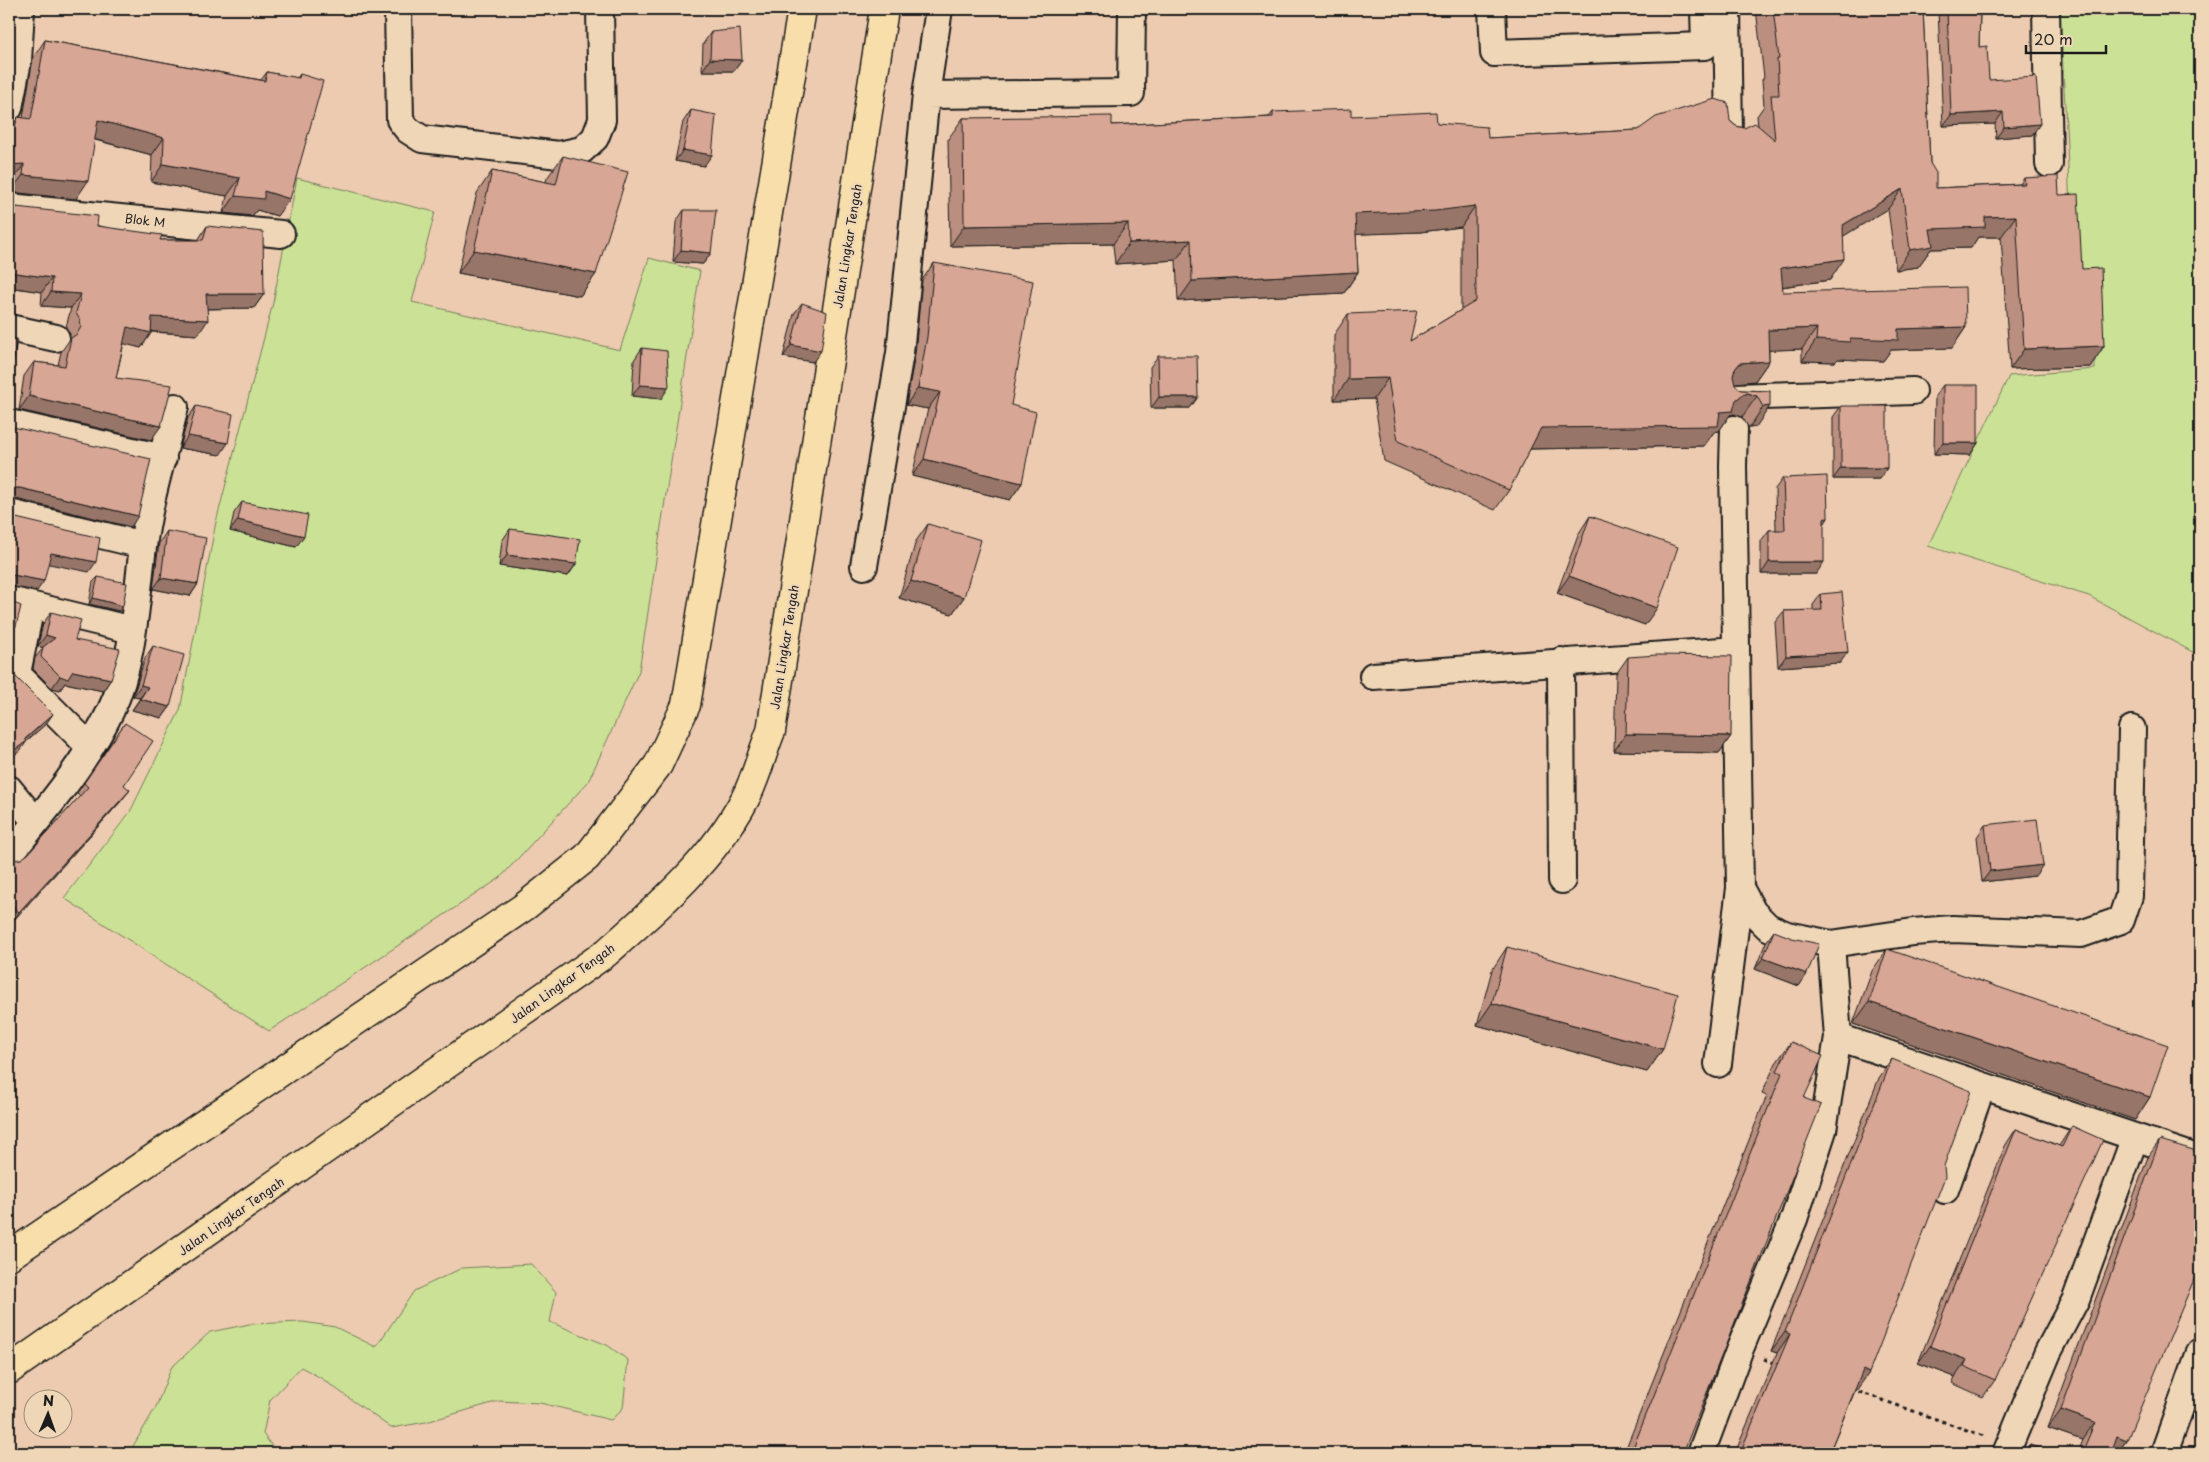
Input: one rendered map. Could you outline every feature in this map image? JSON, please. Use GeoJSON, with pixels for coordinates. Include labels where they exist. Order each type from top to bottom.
{"type":"FeatureCollection","features":[{"type":"Feature","properties":{"kind":"main road"},"geometry":{"type":"LineString","coordinates":[[9,1256],[524,907],[587,858],[658,765],[686,705],[802,9]]}},
{"type":"Feature","properties":{"kind":"main road","name":"Jalan Lingkar Tengah"},"geometry":{"type":"LineString","coordinates":[[9,1370],[606,954],[660,906],[706,858],[746,798],[771,731],[884,9]]}},
{"type":"Feature","properties":{"kind":"street"},"geometry":{"type":"LineString","coordinates":[[9,108],[18,61],[21,9]]}},
{"type":"Feature","properties":{"kind":"street"},"geometry":{"type":"LineString","coordinates":[[398,9],[400,120],[408,130],[422,139],[559,155],[582,150],[595,138],[602,120],[600,9]]}},
{"type":"Feature","properties":{"kind":"street"},"geometry":{"type":"LineString","coordinates":[[864,566],[900,353],[926,95],[939,9]]}},
{"type":"Feature","properties":{"kind":"street"},"geometry":{"type":"LineString","coordinates":[[926,95],[1131,93],[1132,9]]}},
{"type":"Feature","properties":{"kind":"street"},"geometry":{"type":"LineString","coordinates":[[1492,9],[1494,53],[1705,46],[1704,9]]}},
{"type":"Feature","properties":{"kind":"street"},"geometry":{"type":"LineString","coordinates":[[1727,9],[1729,134]]}},
{"type":"Feature","properties":{"kind":"street"},"geometry":{"type":"LineString","coordinates":[[2046,9],[2049,164]]}},
{"type":"Feature","properties":{"kind":"street","name":"Blok M"},"geometry":{"type":"LineString","coordinates":[[9,207],[281,234]]}},
{"type":"Feature","properties":{"kind":"street"},"geometry":{"type":"LineString","coordinates":[[9,328],[56,338]]}},
{"type":"Feature","properties":{"kind":"street"},"geometry":{"type":"LineString","coordinates":[[1733,397],[1913,391]]}},
{"type":"Feature","properties":{"kind":"street"},"geometry":{"type":"LineString","coordinates":[[9,855],[36,822],[90,748],[112,709],[122,680],[132,630],[143,545],[175,407]]}},
{"type":"Feature","properties":{"kind":"street"},"geometry":{"type":"LineString","coordinates":[[9,423],[162,458]]}},
{"type":"Feature","properties":{"kind":"street"},"geometry":{"type":"LineString","coordinates":[[1718,1064],[1740,888],[1734,430]]}},
{"type":"Feature","properties":{"kind":"street"},"geometry":{"type":"LineString","coordinates":[[9,513],[143,545]]}},
{"type":"Feature","properties":{"kind":"street"},"geometry":{"type":"LineString","coordinates":[[90,748],[13,670],[20,603],[132,630]]}},
{"type":"Feature","properties":{"kind":"street"},"geometry":{"type":"LineString","coordinates":[[1373,676],[1561,661],[1736,650]]}},
{"type":"Feature","properties":{"kind":"street"},"geometry":{"type":"LineString","coordinates":[[1561,661],[1562,880]]}},
{"type":"Feature","properties":{"kind":"street"},"geometry":{"type":"LineString","coordinates":[[1740,888],[1753,912],[1768,927],[1787,935],[1831,944],[1913,932],[1953,929],[2081,934],[2121,920],[2128,896],[2132,729]]}},
{"type":"Feature","properties":{"kind":"street"},"geometry":{"type":"LineString","coordinates":[[9,789],[36,822]]}},
{"type":"Feature","properties":{"kind":"street"},"geometry":{"type":"LineString","coordinates":[[1701,1453],[1739,1351],[1797,1210],[1822,1130],[1838,1037],[1831,944]]}},
{"type":"Feature","properties":{"kind":"street"},"geometry":{"type":"LineString","coordinates":[[1838,1037],[2200,1159]]}},
{"type":"Feature","properties":{"kind":"street"},"geometry":{"type":"LineString","coordinates":[[1945,1190],[1982,1086]]}},
{"type":"Feature","properties":{"kind":"street"},"geometry":{"type":"LineString","coordinates":[[2016,1450],[2048,1352],[2076,1299],[2135,1137]]}},
{"type":"Feature","properties":{"kind":"street"},"geometry":{"type":"LineString","coordinates":[[2164,1453],[2200,1352]]}},
{"type":"Feature","properties":{"kind":"path"},"geometry":{"type":"LineString","coordinates":[[1739,1351],[1786,1367]]}},
{"type":"Feature","properties":{"kind":"path"},"geometry":{"type":"LineString","coordinates":[[1842,1386],[2016,1450]]}},
{"type":"Feature","properties":{"kind":"green space"},"geometry":{"type":"Polygon","coordinates":[[[2060,9],[2200,9],[2200,656],[2089,596],[1928,546],[2009,376],[2095,369],[2094,283],[2074,284],[2060,9]]]}},
{"type":"Feature","properties":{"kind":"green space"},"geometry":{"type":"Polygon","coordinates":[[[297,178],[435,212],[412,302],[620,350],[649,258],[700,271],[639,671],[588,782],[500,878],[269,1031],[64,898],[130,812],[180,710],[216,522],[273,303],[297,178]]]}},
{"type":"Feature","properties":{"kind":"green space"},"geometry":{"type":"Polygon","coordinates":[[[531,1264],[556,1292],[550,1322],[607,1345],[628,1360],[623,1408],[611,1420],[540,1403],[499,1401],[426,1422],[391,1428],[321,1378],[301,1367],[270,1400],[263,1434],[277,1453],[129,1453],[156,1407],[171,1368],[210,1332],[250,1324],[303,1322],[335,1327],[376,1347],[414,1291],[462,1268],[531,1264]]]}},
{"type":"Feature","properties":{"kind":"building"},"geometry":{"type":"Polygon","coordinates":[[[1773,9],[1923,9],[1930,163],[1936,173],[1936,188],[2025,184],[2024,178],[2058,176],[2059,195],[2078,194],[2082,269],[2101,268],[2104,346],[2024,349],[2016,216],[1985,217],[1985,227],[1930,229],[1933,246],[1910,250],[1902,189],[1843,225],[1844,259],[1781,268],[1783,292],[1965,287],[1966,327],[1898,329],[1898,340],[1850,338],[1850,342],[1816,340],[1817,328],[1768,330],[1769,361],[1740,363],[1735,369],[1733,376],[1735,385],[1741,390],[1770,391],[1770,406],[1763,407],[1757,396],[1748,393],[1736,400],[1733,411],[1720,412],[1718,426],[1541,428],[1509,490],[1398,441],[1388,378],[1348,379],[1348,314],[1417,311],[1410,341],[1476,301],[1475,206],[1435,211],[1355,214],[1358,272],[1192,281],[1191,240],[1129,243],[1128,223],[964,226],[963,118],[1112,116],[1112,125],[1273,117],[1273,112],[1351,109],[1351,116],[1436,112],[1437,123],[1487,127],[1488,138],[1638,130],[1656,117],[1715,99],[1728,103],[1730,121],[1736,126],[1744,128],[1755,123],[1775,140],[1771,95],[1779,95],[1777,59],[1779,59],[1773,9]]]}},
{"type":"Feature","properties":{"kind":"building"},"geometry":{"type":"Polygon","coordinates":[[[1947,9],[1980,9],[1979,47],[1987,46],[1989,80],[2036,77],[2040,124],[2004,127],[2003,112],[1951,115],[1947,9]]]}},
{"type":"Feature","properties":{"kind":"building"},"geometry":{"type":"Polygon","coordinates":[[[740,29],[742,60],[710,59],[711,32],[740,29]]]}},
{"type":"Feature","properties":{"kind":"building"},"geometry":{"type":"Polygon","coordinates":[[[45,40],[265,81],[267,72],[299,78],[300,74],[323,81],[290,199],[264,191],[264,199],[235,196],[240,178],[163,164],[164,138],[98,120],[88,181],[23,175],[24,164],[9,165],[9,143],[18,117],[31,119],[45,40]]]}},
{"type":"Feature","properties":{"kind":"building"},"geometry":{"type":"Polygon","coordinates":[[[691,110],[716,115],[712,155],[683,150],[691,110]]]}},
{"type":"Feature","properties":{"kind":"building"},"geometry":{"type":"Polygon","coordinates":[[[563,156],[628,172],[596,274],[474,250],[492,171],[556,184],[563,156]]]}},
{"type":"Feature","properties":{"kind":"building"},"geometry":{"type":"Polygon","coordinates":[[[16,207],[98,216],[97,226],[162,235],[160,240],[203,240],[207,226],[263,232],[264,294],[206,294],[208,320],[152,317],[151,333],[127,327],[116,378],[172,385],[161,426],[29,396],[34,362],[65,366],[71,338],[77,334],[81,327],[76,313],[81,294],[51,292],[52,278],[9,272],[9,219],[14,220],[16,207]]]}},
{"type":"Feature","properties":{"kind":"building"},"geometry":{"type":"Polygon","coordinates":[[[684,210],[716,210],[711,253],[681,250],[684,210]]]}},
{"type":"Feature","properties":{"kind":"building"},"geometry":{"type":"Polygon","coordinates":[[[934,263],[1033,281],[1011,405],[1036,412],[1022,483],[924,459],[940,392],[918,388],[927,337],[934,263]]]}},
{"type":"Feature","properties":{"kind":"building"},"geometry":{"type":"Polygon","coordinates":[[[802,303],[827,312],[821,351],[791,345],[802,303]]]}},
{"type":"Feature","properties":{"kind":"building"},"geometry":{"type":"Polygon","coordinates":[[[9,338],[17,339],[12,371],[9,371],[9,338]]]}},
{"type":"Feature","properties":{"kind":"building"},"geometry":{"type":"Polygon","coordinates":[[[642,348],[667,351],[669,387],[640,385],[642,348]]]}},
{"type":"Feature","properties":{"kind":"building"},"geometry":{"type":"Polygon","coordinates":[[[1158,356],[1197,356],[1198,397],[1159,397],[1158,356]]]}},
{"type":"Feature","properties":{"kind":"building"},"geometry":{"type":"Polygon","coordinates":[[[1943,385],[1978,385],[1978,443],[1943,443],[1943,385]]]}},
{"type":"Feature","properties":{"kind":"building"},"geometry":{"type":"Polygon","coordinates":[[[196,406],[233,414],[228,443],[188,436],[196,406]]]}},
{"type":"Feature","properties":{"kind":"building"},"geometry":{"type":"Polygon","coordinates":[[[1841,406],[1887,406],[1887,468],[1841,468],[1841,406]]]}},
{"type":"Feature","properties":{"kind":"building"},"geometry":{"type":"Polygon","coordinates":[[[9,425],[151,459],[138,516],[20,488],[9,490],[9,425]]]}},
{"type":"Feature","properties":{"kind":"building"},"geometry":{"type":"Polygon","coordinates":[[[1827,476],[1828,518],[1824,518],[1824,562],[1769,562],[1769,530],[1785,530],[1783,478],[1827,476]]]}},
{"type":"Feature","properties":{"kind":"building"},"geometry":{"type":"Polygon","coordinates":[[[242,502],[308,515],[304,536],[238,520],[242,502]]]}},
{"type":"Feature","properties":{"kind":"building"},"geometry":{"type":"Polygon","coordinates":[[[9,515],[100,538],[96,562],[51,553],[44,581],[13,575],[9,577],[9,515]]]}},
{"type":"Feature","properties":{"kind":"building"},"geometry":{"type":"Polygon","coordinates":[[[1590,516],[1678,547],[1657,608],[1569,576],[1590,516]]]}},
{"type":"Feature","properties":{"kind":"building"},"geometry":{"type":"Polygon","coordinates":[[[928,524],[981,540],[964,597],[911,581],[928,524]]]}},
{"type":"Feature","properties":{"kind":"building"},"geometry":{"type":"Polygon","coordinates":[[[510,529],[580,539],[576,564],[507,555],[510,529]]]}},
{"type":"Feature","properties":{"kind":"building"},"geometry":{"type":"Polygon","coordinates":[[[167,531],[206,538],[198,584],[161,578],[167,531]]]}},
{"type":"Feature","properties":{"kind":"building"},"geometry":{"type":"Polygon","coordinates":[[[98,577],[127,583],[123,606],[93,598],[98,577]]]}},
{"type":"Feature","properties":{"kind":"building"},"geometry":{"type":"Polygon","coordinates":[[[1842,592],[1848,652],[1786,656],[1784,611],[1822,610],[1821,594],[1842,592]]]}},
{"type":"Feature","properties":{"kind":"building"},"geometry":{"type":"Polygon","coordinates":[[[9,601],[21,606],[16,626],[9,624],[9,601]]]}},
{"type":"Feature","properties":{"kind":"building"},"geometry":{"type":"Polygon","coordinates":[[[51,612],[81,620],[75,640],[120,649],[111,679],[73,671],[68,679],[60,676],[41,657],[43,647],[55,638],[46,635],[51,612]]]}},
{"type":"Feature","properties":{"kind":"building"},"geometry":{"type":"Polygon","coordinates":[[[153,646],[184,655],[170,707],[140,699],[148,687],[141,685],[153,646]]]}},
{"type":"Feature","properties":{"kind":"building"},"geometry":{"type":"Polygon","coordinates":[[[1657,655],[1732,656],[1731,736],[1626,734],[1628,657],[1657,655]]]}},
{"type":"Feature","properties":{"kind":"building"},"geometry":{"type":"Polygon","coordinates":[[[11,672],[53,714],[25,739],[27,741],[9,754],[9,674],[11,672]]]}},
{"type":"Feature","properties":{"kind":"building"},"geometry":{"type":"Polygon","coordinates":[[[125,723],[153,741],[124,785],[130,790],[19,912],[9,902],[9,857],[13,860],[21,859],[28,854],[88,787],[84,783],[125,723]]]}},
{"type":"Feature","properties":{"kind":"building"},"geometry":{"type":"Polygon","coordinates":[[[2037,819],[2043,865],[1990,871],[1985,825],[2037,819]]]}},
{"type":"Feature","properties":{"kind":"building"},"geometry":{"type":"Polygon","coordinates":[[[1774,931],[1792,938],[1819,944],[1807,974],[1763,958],[1774,931]]]}},
{"type":"Feature","properties":{"kind":"building"},"geometry":{"type":"Polygon","coordinates":[[[1507,947],[1678,994],[1663,1049],[1492,1003],[1507,947]]]}},
{"type":"Feature","properties":{"kind":"building"},"geometry":{"type":"Polygon","coordinates":[[[1887,949],[2168,1045],[2150,1097],[1869,1002],[1887,949]]]}},
{"type":"Feature","properties":{"kind":"building"},"geometry":{"type":"Polygon","coordinates":[[[1791,1042],[1823,1056],[1804,1098],[1821,1105],[1683,1453],[1631,1453],[1782,1073],[1777,1071],[1791,1042]]]}},
{"type":"Feature","properties":{"kind":"building"},"geometry":{"type":"Polygon","coordinates":[[[1892,1059],[1971,1091],[1944,1166],[1945,1177],[1869,1373],[1863,1370],[1829,1453],[1740,1453],[1790,1334],[1785,1332],[1892,1059]]]}},
{"type":"Feature","properties":{"kind":"building"},"geometry":{"type":"Polygon","coordinates":[[[2072,1126],[2103,1140],[1995,1380],[1964,1366],[1967,1360],[1930,1346],[2016,1129],[2062,1147],[2072,1126]]]}},
{"type":"Feature","properties":{"kind":"building"},"geometry":{"type":"Polygon","coordinates":[[[2160,1140],[2200,1152],[2200,1265],[2127,1440],[2117,1436],[2111,1453],[2082,1453],[2095,1422],[2061,1410],[2160,1140]]]}},
{"type":"Feature","properties":{"kind":"building"},"geometry":{"type":"Polygon","coordinates":[[[2030,1445],[2057,1453],[2027,1453],[2030,1445]]]}}]}
